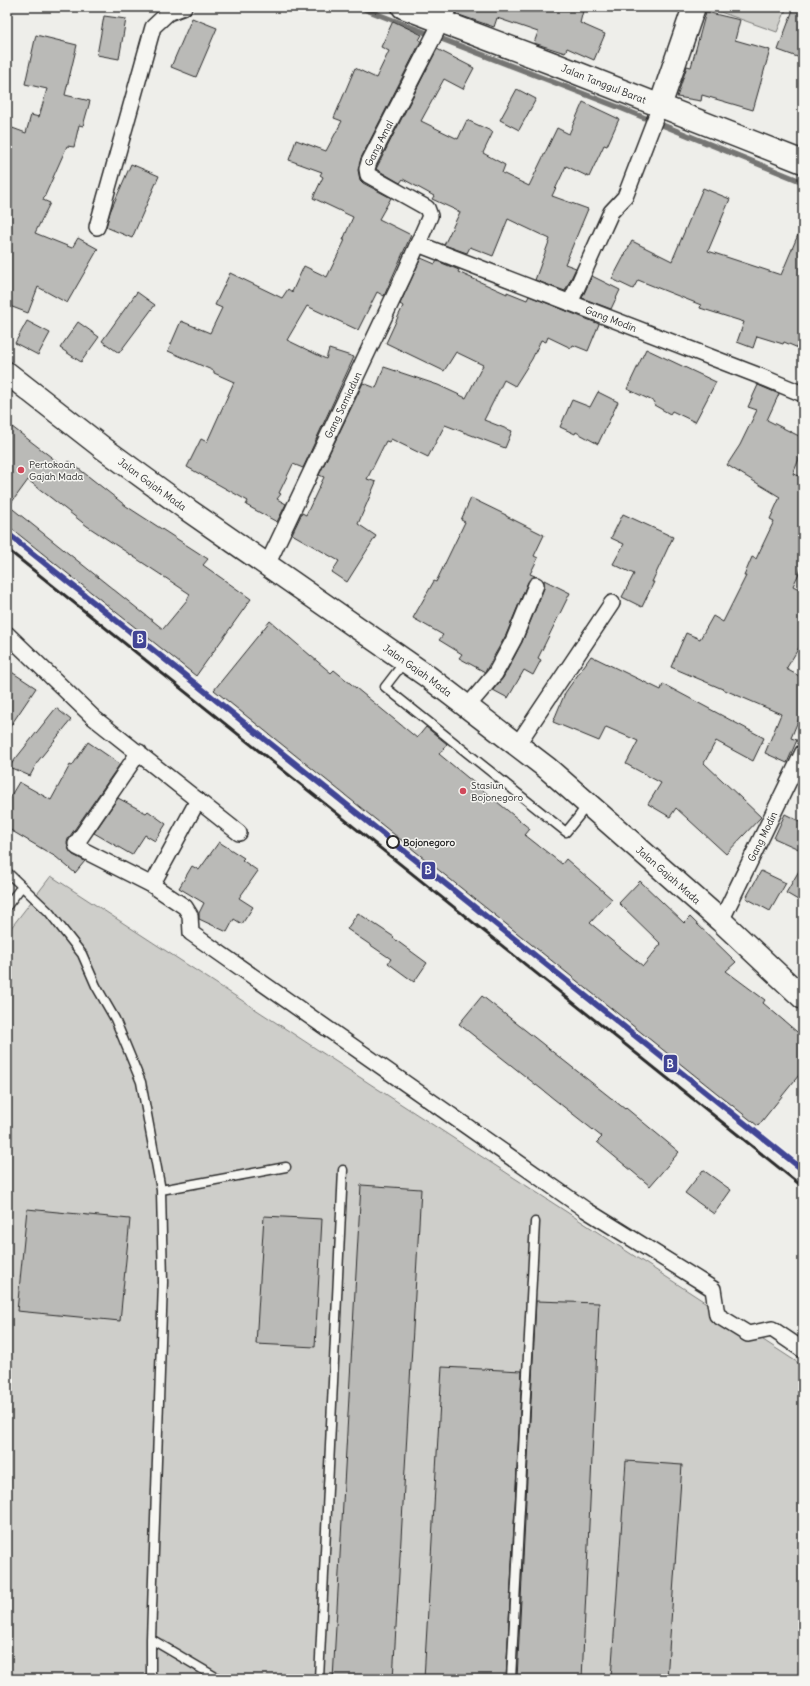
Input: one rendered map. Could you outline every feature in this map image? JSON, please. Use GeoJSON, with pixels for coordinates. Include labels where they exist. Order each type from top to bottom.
{"type":"FeatureCollection","features":[{"type":"Feature","properties":{"kind":"main road","name":"Jalan Tanggul Barat"},"geometry":{"type":"LineString","coordinates":[[403,7],[440,24],[660,106],[803,162]]}},
{"type":"Feature","properties":{"kind":"main road"},"geometry":{"type":"LineString","coordinates":[[660,106],[694,7]]}},
{"type":"Feature","properties":{"kind":"main road","name":"Jalan Gajah Mada"},"geometry":{"type":"LineString","coordinates":[[7,373],[102,448],[267,566],[405,661],[547,768],[721,921],[803,998]]}},
{"type":"Feature","properties":{"kind":"street"},"geometry":{"type":"LineString","coordinates":[[97,227],[153,27],[168,13],[184,7]]}},
{"type":"Feature","properties":{"kind":"street","name":"Gang Amal"},"geometry":{"type":"LineString","coordinates":[[418,244],[430,216],[427,208],[368,175],[367,169],[369,162],[440,24]]}},
{"type":"Feature","properties":{"kind":"street"},"geometry":{"type":"LineString","coordinates":[[570,303],[611,212],[625,197],[660,106]]}},
{"type":"Feature","properties":{"kind":"street","name":"Gang Modin"},"geometry":{"type":"LineString","coordinates":[[418,244],[803,394]]}},
{"type":"Feature","properties":{"kind":"street","name":"Gang Samiadun"},"geometry":{"type":"LineString","coordinates":[[267,566],[418,244]]}},
{"type":"Feature","properties":{"kind":"street"},"geometry":{"type":"LineString","coordinates":[[467,707],[495,674],[514,639],[536,585]]}},
{"type":"Feature","properties":{"kind":"street"},"geometry":{"type":"LineString","coordinates":[[517,745],[612,603]]}},
{"type":"Feature","properties":{"kind":"street"},"geometry":{"type":"LineString","coordinates":[[7,634],[94,718],[139,752],[239,833]]}},
{"type":"Feature","properties":{"kind":"street"},"geometry":{"type":"LineString","coordinates":[[139,752],[76,844],[79,849],[152,886],[185,907],[190,915],[191,933],[586,1210],[713,1290],[717,1314],[747,1334],[772,1329],[803,1350]]}},
{"type":"Feature","properties":{"kind":"street","name":"Gang Modin"},"geometry":{"type":"LineString","coordinates":[[721,921],[803,752]]}},
{"type":"Feature","properties":{"kind":"street"},"geometry":{"type":"LineString","coordinates":[[152,886],[198,800]]}},
{"type":"Feature","properties":{"kind":"lane"},"geometry":{"type":"LineString","coordinates":[[405,661],[385,687],[566,832],[580,816],[588,803]]}},
{"type":"Feature","properties":{"kind":"lane"},"geometry":{"type":"LineString","coordinates":[[7,872],[50,912],[82,954],[96,986],[114,1019],[141,1082],[160,1190],[163,1282],[151,1638],[152,1679]]}},
{"type":"Feature","properties":{"kind":"lane"},"geometry":{"type":"LineString","coordinates":[[7,906],[22,886]]}},
{"type":"Feature","properties":{"kind":"lane"},"geometry":{"type":"LineString","coordinates":[[160,1190],[286,1167]]}},
{"type":"Feature","properties":{"kind":"lane"},"geometry":{"type":"LineString","coordinates":[[319,1679],[342,1170]]}},
{"type":"Feature","properties":{"kind":"lane"},"geometry":{"type":"LineString","coordinates":[[511,1679],[535,1222]]}},
{"type":"Feature","properties":{"kind":"lane"},"geometry":{"type":"LineString","coordinates":[[151,1638],[218,1679]]}},
{"type":"Feature","properties":{"kind":"shaded area"},"geometry":{"type":"Polygon","coordinates":[[[706,7],[787,7],[777,32],[706,7]]]}},
{"type":"Feature","properties":{"kind":"shaded area"},"geometry":{"type":"Polygon","coordinates":[[[51,876],[803,1366],[803,1679],[7,1679],[7,933],[51,876]]]}},
{"type":"Feature","properties":{"kind":"building"},"geometry":{"type":"Polygon","coordinates":[[[458,7],[584,7],[580,23],[605,34],[594,60],[567,48],[565,53],[534,43],[538,32],[497,18],[494,27],[456,14],[458,7]]]}},
{"type":"Feature","properties":{"kind":"building"},"geometry":{"type":"Polygon","coordinates":[[[794,7],[803,7],[803,59],[778,50],[794,7]]]}},
{"type":"Feature","properties":{"kind":"building"},"geometry":{"type":"Polygon","coordinates":[[[706,12],[740,20],[735,40],[770,50],[753,110],[702,95],[701,101],[677,97],[687,66],[691,67],[706,12]]]}},
{"type":"Feature","properties":{"kind":"building"},"geometry":{"type":"Polygon","coordinates":[[[104,16],[126,19],[119,59],[97,55],[104,16]]]}},
{"type":"Feature","properties":{"kind":"building"},"geometry":{"type":"Polygon","coordinates":[[[192,18],[217,28],[196,77],[171,67],[192,18]]]}},
{"type":"Feature","properties":{"kind":"building"},"geometry":{"type":"Polygon","coordinates":[[[393,21],[422,35],[419,40],[421,41],[361,158],[358,170],[360,180],[363,183],[391,198],[379,219],[411,235],[384,296],[377,292],[358,330],[307,306],[287,340],[326,359],[329,349],[354,357],[303,468],[293,464],[279,493],[281,494],[277,499],[286,504],[277,522],[246,505],[248,501],[187,467],[201,439],[207,442],[234,382],[214,373],[214,371],[168,351],[181,321],[210,333],[222,308],[215,305],[230,273],[282,298],[288,289],[292,292],[304,266],[327,277],[345,240],[343,240],[353,217],[313,198],[323,177],[320,175],[322,172],[289,160],[296,140],[326,151],[342,121],[334,118],[355,68],[376,78],[389,51],[381,47],[393,21]]]}},
{"type":"Feature","properties":{"kind":"building"},"geometry":{"type":"Polygon","coordinates":[[[36,35],[77,45],[65,95],[90,101],[83,126],[79,125],[74,147],[67,146],[43,200],[50,203],[35,233],[72,248],[78,238],[98,249],[67,303],[38,287],[28,313],[7,305],[7,126],[26,133],[31,115],[39,117],[47,89],[25,84],[36,35]]]}},
{"type":"Feature","properties":{"kind":"building"},"geometry":{"type":"Polygon","coordinates":[[[437,49],[474,68],[463,89],[444,79],[421,121],[458,139],[467,120],[493,132],[483,153],[505,165],[502,173],[529,186],[557,128],[569,134],[583,102],[619,119],[607,146],[604,145],[589,177],[566,166],[552,196],[588,209],[565,264],[576,268],[565,291],[535,280],[550,239],[508,219],[493,256],[470,247],[467,253],[444,245],[460,212],[432,199],[434,196],[403,179],[400,183],[376,169],[437,49]]]}},
{"type":"Feature","properties":{"kind":"building"},"geometry":{"type":"Polygon","coordinates":[[[517,89],[536,99],[519,130],[500,120],[517,89]]]}},
{"type":"Feature","properties":{"kind":"building"},"geometry":{"type":"Polygon","coordinates":[[[131,164],[159,176],[132,238],[106,227],[110,212],[131,164]]]}},
{"type":"Feature","properties":{"kind":"building"},"geometry":{"type":"Polygon","coordinates":[[[703,188],[730,199],[708,251],[781,275],[803,223],[803,350],[784,342],[783,344],[757,336],[753,348],[737,342],[744,322],[700,308],[701,305],[638,280],[633,289],[612,279],[632,241],[672,261],[703,188]]]}},
{"type":"Feature","properties":{"kind":"building"},"geometry":{"type":"Polygon","coordinates":[[[421,258],[435,264],[437,261],[459,270],[458,272],[507,294],[507,292],[527,300],[529,296],[599,324],[588,351],[573,345],[571,348],[548,337],[546,342],[541,340],[532,359],[515,386],[504,380],[484,420],[512,431],[505,448],[445,425],[428,457],[391,439],[389,442],[386,441],[367,479],[376,482],[358,524],[376,536],[347,582],[332,572],[339,561],[292,534],[302,513],[306,515],[324,477],[319,475],[363,383],[376,388],[384,367],[438,385],[466,398],[483,365],[456,352],[444,371],[386,343],[403,306],[400,304],[421,258]]]}},
{"type":"Feature","properties":{"kind":"building"},"geometry":{"type":"Polygon","coordinates":[[[592,276],[620,290],[611,309],[582,298],[592,276]]]}},
{"type":"Feature","properties":{"kind":"building"},"geometry":{"type":"Polygon","coordinates":[[[137,292],[155,305],[119,353],[102,341],[137,292]]]}},
{"type":"Feature","properties":{"kind":"building"},"geometry":{"type":"Polygon","coordinates":[[[27,321],[50,333],[38,355],[15,343],[27,321]]]}},
{"type":"Feature","properties":{"kind":"building"},"geometry":{"type":"Polygon","coordinates":[[[78,322],[99,337],[81,362],[60,348],[78,322]]]}},
{"type":"Feature","properties":{"kind":"building"},"geometry":{"type":"Polygon","coordinates":[[[646,349],[716,382],[695,422],[672,411],[670,414],[654,405],[655,402],[627,389],[646,349]]]}},
{"type":"Feature","properties":{"kind":"building"},"geometry":{"type":"Polygon","coordinates":[[[758,385],[779,394],[767,420],[803,438],[803,449],[793,474],[803,477],[803,565],[793,586],[803,591],[803,641],[786,669],[803,678],[803,709],[791,738],[797,740],[787,763],[765,753],[781,714],[671,667],[686,633],[700,639],[713,616],[723,622],[746,576],[744,576],[752,557],[756,559],[774,521],[770,519],[780,497],[727,465],[740,445],[757,410],[748,407],[758,385]]]}},
{"type":"Feature","properties":{"kind":"building"},"geometry":{"type":"Polygon","coordinates":[[[598,392],[618,402],[598,444],[576,432],[575,434],[560,427],[572,400],[590,407],[598,392]]]}},
{"type":"Feature","properties":{"kind":"building"},"geometry":{"type":"Polygon","coordinates":[[[7,423],[64,467],[69,461],[126,506],[208,559],[203,565],[251,599],[196,676],[7,525],[7,423]],[[28,480],[9,506],[163,629],[187,600],[190,594],[87,526],[28,480]]]}},
{"type":"Feature","properties":{"kind":"building"},"geometry":{"type":"Polygon","coordinates":[[[471,498],[544,535],[534,556],[538,558],[530,574],[535,576],[528,582],[506,635],[485,672],[459,658],[462,654],[439,640],[443,635],[413,618],[434,581],[436,582],[465,522],[461,520],[471,498]]]}},
{"type":"Feature","properties":{"kind":"building"},"geometry":{"type":"Polygon","coordinates":[[[623,514],[673,537],[642,607],[622,597],[634,574],[613,564],[624,544],[611,538],[623,514]]]}},
{"type":"Feature","properties":{"kind":"building"},"geometry":{"type":"Polygon","coordinates":[[[544,580],[570,593],[538,658],[541,660],[533,675],[524,670],[508,698],[493,690],[503,678],[522,642],[544,588],[544,580]]]}},
{"type":"Feature","properties":{"kind":"building"},"geometry":{"type":"Polygon","coordinates":[[[270,621],[331,673],[334,670],[417,738],[426,727],[447,744],[439,754],[530,829],[525,835],[562,864],[566,859],[612,899],[590,923],[643,966],[661,944],[619,903],[640,881],[684,923],[690,917],[736,962],[726,971],[765,1000],[763,1003],[803,1037],[803,1070],[758,1126],[214,690],[270,621]]]}},
{"type":"Feature","properties":{"kind":"building"},"geometry":{"type":"Polygon","coordinates":[[[591,656],[661,690],[663,684],[764,738],[753,761],[716,741],[704,763],[761,817],[726,854],[676,808],[670,817],[648,804],[661,783],[626,764],[638,741],[606,727],[599,741],[553,722],[565,693],[591,656]]]}},
{"type":"Feature","properties":{"kind":"building"},"geometry":{"type":"Polygon","coordinates":[[[7,669],[36,688],[7,731],[7,669]]]}},
{"type":"Feature","properties":{"kind":"building"},"geometry":{"type":"Polygon","coordinates":[[[56,708],[71,720],[38,761],[30,776],[9,767],[56,708]]]}},
{"type":"Feature","properties":{"kind":"building"},"geometry":{"type":"Polygon","coordinates":[[[88,742],[120,764],[68,839],[67,843],[69,850],[73,855],[85,861],[75,873],[56,857],[7,828],[7,802],[19,782],[51,800],[70,765],[72,766],[88,742]]]}},
{"type":"Feature","properties":{"kind":"building"},"geometry":{"type":"Polygon","coordinates":[[[118,798],[146,813],[148,811],[166,824],[155,841],[145,835],[132,855],[94,833],[118,798]]]}},
{"type":"Feature","properties":{"kind":"building"},"geometry":{"type":"Polygon","coordinates":[[[785,814],[803,823],[803,851],[774,838],[785,814]]]}},
{"type":"Feature","properties":{"kind":"building"},"geometry":{"type":"Polygon","coordinates":[[[219,842],[244,858],[242,860],[258,871],[239,898],[253,907],[242,924],[234,919],[227,932],[199,919],[199,913],[204,903],[179,888],[192,866],[199,870],[219,842]]]}},
{"type":"Feature","properties":{"kind":"building"},"geometry":{"type":"Polygon","coordinates":[[[803,864],[803,903],[786,893],[803,864]]]}},
{"type":"Feature","properties":{"kind":"building"},"geometry":{"type":"Polygon","coordinates":[[[761,871],[786,883],[770,911],[746,898],[761,871]]]}},
{"type":"Feature","properties":{"kind":"building"},"geometry":{"type":"Polygon","coordinates":[[[358,913],[394,937],[393,938],[427,963],[414,982],[388,963],[391,959],[347,929],[358,913]]]}},
{"type":"Feature","properties":{"kind":"building"},"geometry":{"type":"Polygon","coordinates":[[[482,996],[625,1109],[626,1108],[679,1152],[650,1186],[597,1142],[602,1137],[459,1024],[482,996]]]}},
{"type":"Feature","properties":{"kind":"building"},"geometry":{"type":"Polygon","coordinates":[[[703,1170],[731,1190],[714,1214],[685,1193],[703,1170]]]}},
{"type":"Feature","properties":{"kind":"building"},"geometry":{"type":"Polygon","coordinates":[[[361,1185],[421,1189],[393,1679],[333,1679],[361,1185]]]}},
{"type":"Feature","properties":{"kind":"building"},"geometry":{"type":"Polygon","coordinates":[[[27,1209],[130,1219],[120,1321],[17,1311],[27,1209]]]}},
{"type":"Feature","properties":{"kind":"building"},"geometry":{"type":"Polygon","coordinates":[[[264,1216],[322,1219],[315,1347],[256,1344],[264,1216]]]}},
{"type":"Feature","properties":{"kind":"building"},"geometry":{"type":"Polygon","coordinates":[[[536,1301],[599,1303],[582,1679],[517,1679],[536,1301]]]}},
{"type":"Feature","properties":{"kind":"building"},"geometry":{"type":"Polygon","coordinates":[[[442,1367],[522,1371],[506,1679],[424,1679],[442,1367]]]}},
{"type":"Feature","properties":{"kind":"building"},"geometry":{"type":"Polygon","coordinates":[[[626,1461],[682,1465],[667,1679],[611,1679],[626,1461]]]}},
{"type":"Feature","properties":{"kind":"waterway"},"geometry":{"type":"LineString","coordinates":[[359,7],[618,107],[803,182]]}},
{"type":"Feature","properties":{"kind":"railway"},"geometry":{"type":"LineString","coordinates":[[7,549],[803,1187]]}},
{"type":"Feature","properties":{"kind":"transit line","name":"B"},"geometry":{"type":"LineString","coordinates":[[7,533],[803,1170]]}},
{"type":"Feature","properties":{"kind":"place","name":"Pertokoan Gajah Mada"},"geometry":{"type":"Point","coordinates":[21,470]}},
{"type":"Feature","properties":{"kind":"place","name":"Stasiun Bojonegoro"},"geometry":{"type":"Point","coordinates":[463,791]}},
{"type":"Feature","properties":{"kind":"place","name":"Bojonegoro"},"geometry":{"type":"Point","coordinates":[393,842]}}]}
